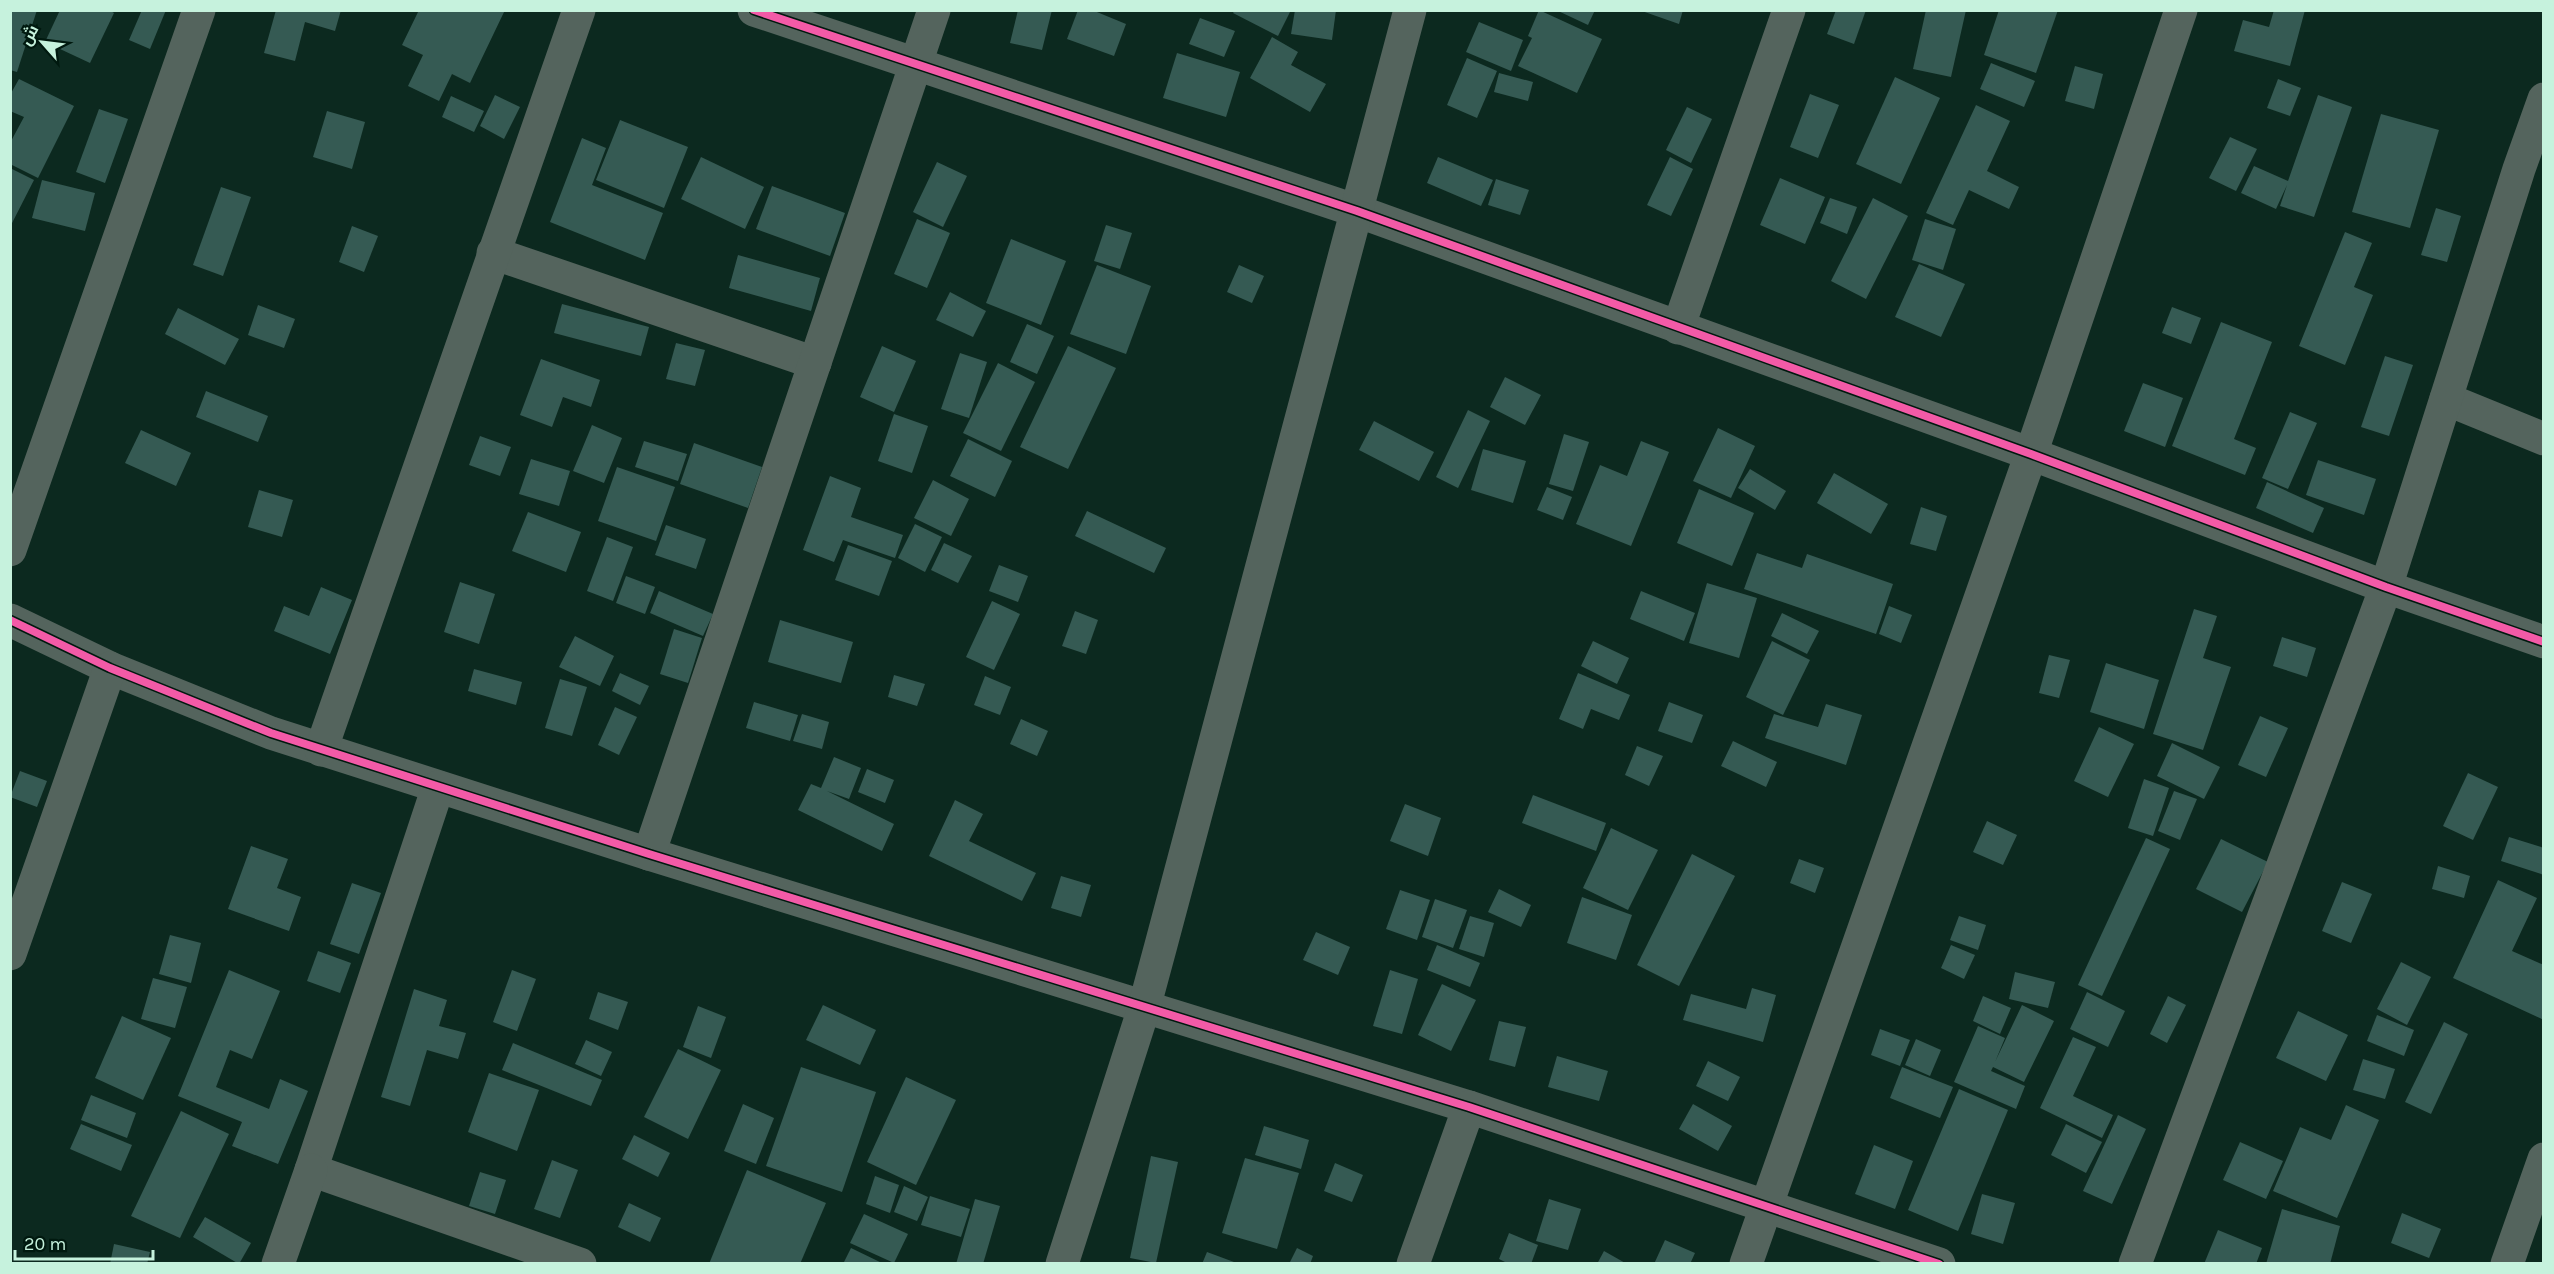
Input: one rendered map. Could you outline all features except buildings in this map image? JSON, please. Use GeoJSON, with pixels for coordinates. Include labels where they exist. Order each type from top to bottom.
{"type":"FeatureCollection","features":[{"type":"Feature","properties":{"kind":"street"},"geometry":{"type":"LineString","coordinates":[[10,550],[199,10]]}},
{"type":"Feature","properties":{"kind":"street"},"geometry":{"type":"LineString","coordinates":[[321,750],[579,10]]}},
{"type":"Feature","properties":{"kind":"street"},"geometry":{"type":"LineString","coordinates":[[754,10],[1357,211],[2031,454],[2386,587],[2544,642]]}},
{"type":"Feature","properties":{"kind":"street"},"geometry":{"type":"LineString","coordinates":[[648,855],[934,10]]}},
{"type":"Feature","properties":{"kind":"street"},"geometry":{"type":"LineString","coordinates":[[1062,1263],[1144,1008],[1410,10]]}},
{"type":"Feature","properties":{"kind":"street"},"geometry":{"type":"LineString","coordinates":[[1678,328],[1789,10]]}},
{"type":"Feature","properties":{"kind":"street"},"geometry":{"type":"LineString","coordinates":[[1746,1263],[2031,454],[2181,10]]}},
{"type":"Feature","properties":{"kind":"street"},"geometry":{"type":"LineString","coordinates":[[2135,1263],[2386,587],[2446,399],[2531,173],[2544,99]]}},
{"type":"Feature","properties":{"kind":"street"},"geometry":{"type":"LineString","coordinates":[[493,253],[815,363]]}},
{"type":"Feature","properties":{"kind":"street"},"geometry":{"type":"LineString","coordinates":[[2446,399],[2544,438]]}},
{"type":"Feature","properties":{"kind":"street"},"geometry":{"type":"LineString","coordinates":[[10,620],[110,668],[271,733],[321,750],[648,855],[1470,1107],[1939,1263]]}},
{"type":"Feature","properties":{"kind":"street"},"geometry":{"type":"LineString","coordinates":[[10,954],[110,668]]}},
{"type":"Feature","properties":{"kind":"street"},"geometry":{"type":"LineString","coordinates":[[278,1263],[438,788]]}},
{"type":"Feature","properties":{"kind":"street"},"geometry":{"type":"LineString","coordinates":[[1413,1263],[1470,1107]]}},
{"type":"Feature","properties":{"kind":"street"},"geometry":{"type":"LineString","coordinates":[[2507,1263],[2544,1159]]}},
{"type":"Feature","properties":{"kind":"street"},"geometry":{"type":"LineString","coordinates":[[311,1170],[580,1263]]}},
{"type":"Feature","properties":{"kind":"cycle path"},"geometry":{"type":"LineString","coordinates":[[754,10],[1357,211],[2031,454],[2386,587],[2544,642]]}},
{"type":"Feature","properties":{"kind":"cycle path"},"geometry":{"type":"LineString","coordinates":[[10,620],[110,668],[271,733],[649,854],[1469,1107],[1939,1264]]}}]}
